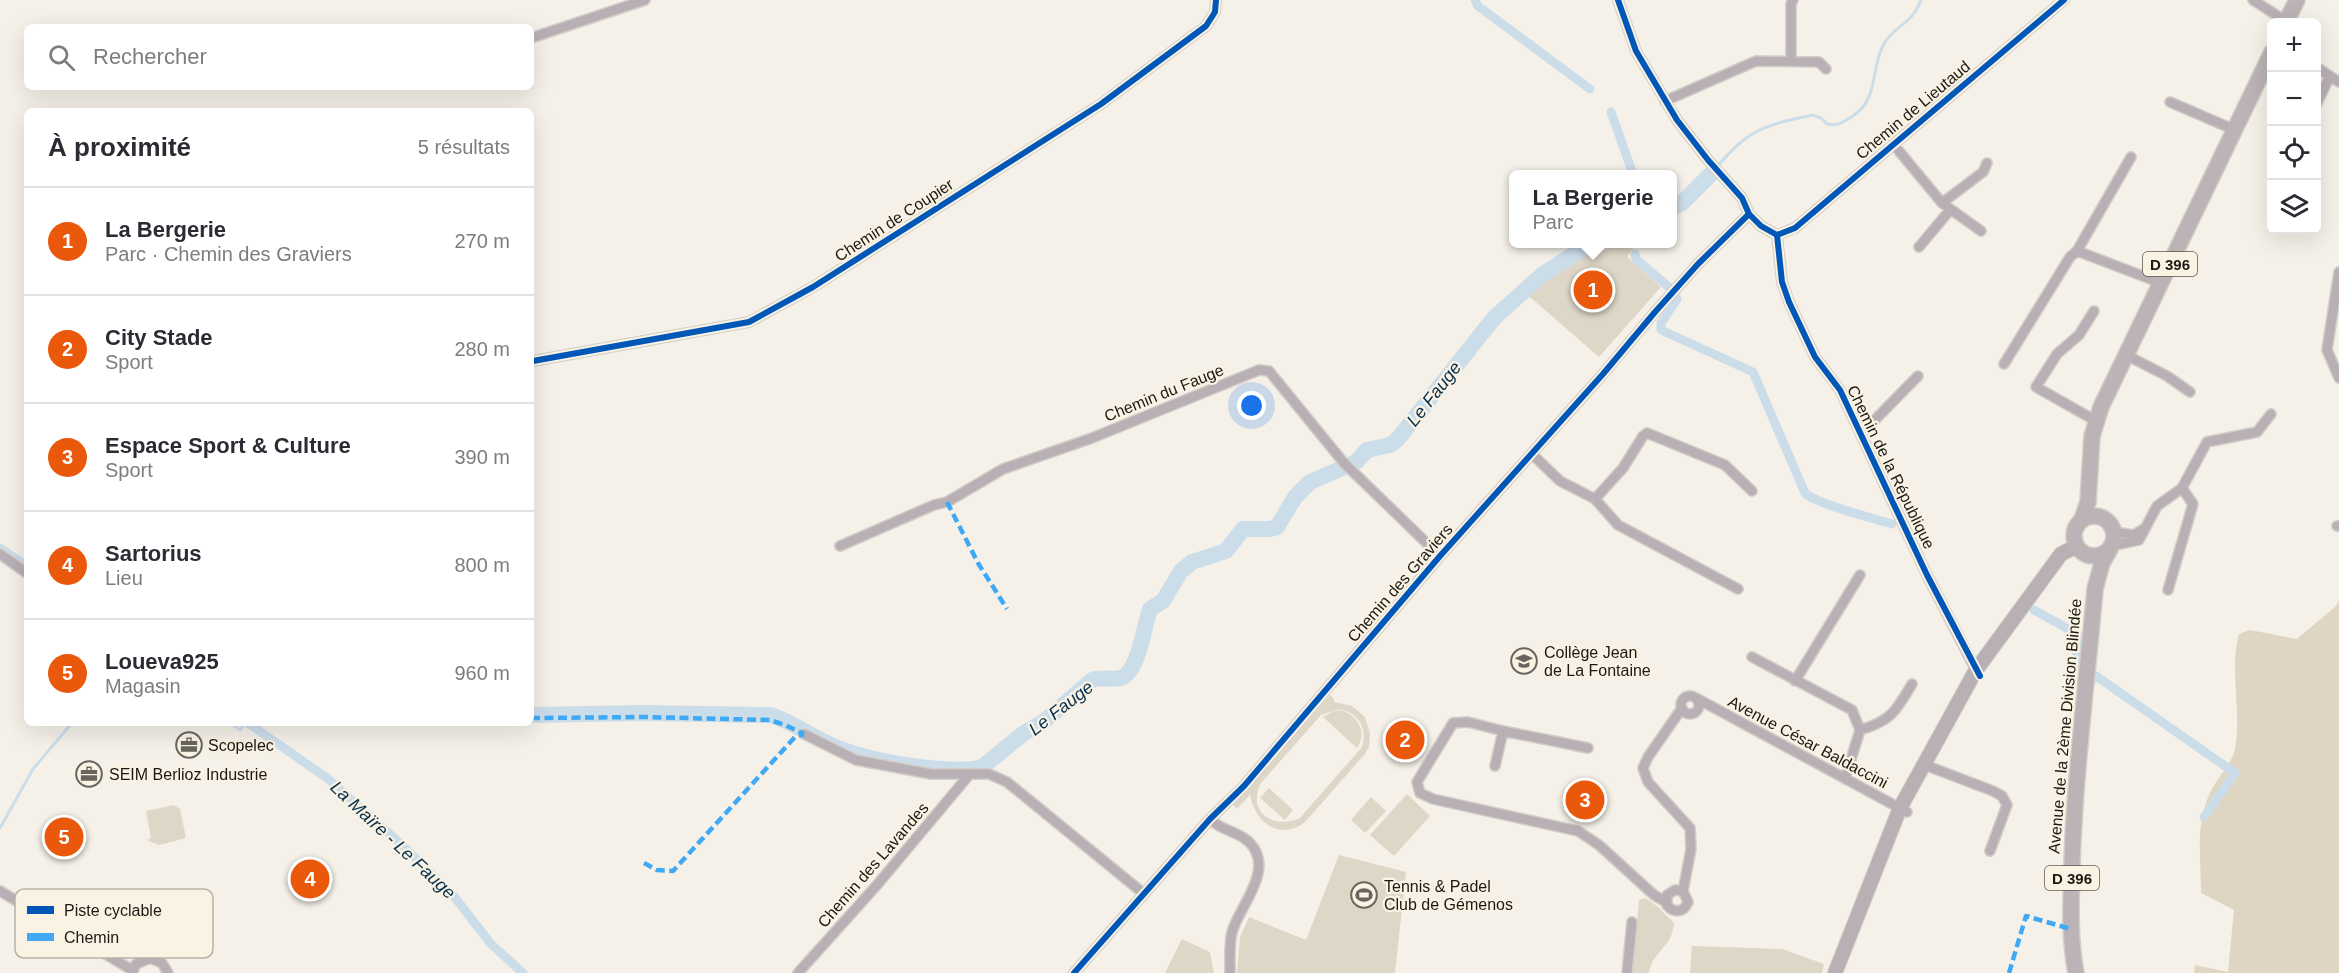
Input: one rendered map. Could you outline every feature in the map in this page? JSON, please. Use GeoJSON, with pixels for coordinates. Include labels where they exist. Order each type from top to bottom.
{"type":"FeatureCollection","features":[{"type":"Feature","properties":{"kind":"main road"},"geometry":{"type":"LineString","coordinates":[[2288,18],[2297,0]]}},
{"type":"Feature","properties":{"kind":"main road","name":"D 396"},"geometry":{"type":"LineString","coordinates":[[2103,518],[2093,502],[2091,482],[2092,436],[2096,421],[2267,61]]}},
{"type":"Feature","properties":{"kind":"main road","name":"D 396"},"geometry":{"type":"LineString","coordinates":[[2082,519],[2086,511],[2091,482]]}},
{"type":"Feature","properties":{"kind":"main road"},"geometry":{"type":"LineString","coordinates":[[1835,973],[1866,890],[1903,810],[1978,673],[2061,554],[2081,550],[2099,555],[2112,542],[2108,521],[2093,516],[2082,519],[2074,534],[2081,550]]}},
{"type":"Feature","properties":{"kind":"main road","name":"D 396"},"geometry":{"type":"LineString","coordinates":[[2095,589],[2112,542]]}},
{"type":"Feature","properties":{"kind":"main road","name":"D 396"},"geometry":{"type":"LineString","coordinates":[[2081,550],[2092,570],[2095,589]]}},
{"type":"Feature","properties":{"kind":"main road","name":"Avenue de la 2ème Division Blindée"},"geometry":{"type":"LineString","coordinates":[[2076,973],[2072,929],[2073,842],[2095,589]]}},
{"type":"Feature","properties":{"kind":"main road"},"geometry":{"type":"LineString","coordinates":[[1903,810],[1930,767],[1978,673]]}},
{"type":"Feature","properties":{"kind":"street"},"geometry":{"type":"LineString","coordinates":[[534,37],[645,0]]}},
{"type":"Feature","properties":{"kind":"street","name":"Chemin de Coupier"},"geometry":{"type":"LineString","coordinates":[[534,361],[749,322],[813,287],[1106,100],[1206,26],[1215,12],[1216,0]]}},
{"type":"Feature","properties":{"kind":"street"},"geometry":{"type":"LineString","coordinates":[[1618,0],[1636,51],[1665,101],[1708,160],[1742,198],[1749,213],[1761,226],[1777,235]]}},
{"type":"Feature","properties":{"kind":"street"},"geometry":{"type":"LineString","coordinates":[[1791,61],[1791,4],[1793,0]]}},
{"type":"Feature","properties":{"kind":"street","name":"Chemin de Lieutaud"},"geometry":{"type":"LineString","coordinates":[[1777,235],[1795,228],[2064,0]]}},
{"type":"Feature","properties":{"kind":"street"},"geometry":{"type":"LineString","coordinates":[[2253,0],[2280,18]]}},
{"type":"Feature","properties":{"kind":"street"},"geometry":{"type":"LineString","coordinates":[[1665,101],[1756,61],[1819,62],[1826,69]]}},
{"type":"Feature","properties":{"kind":"street"},"geometry":{"type":"LineString","coordinates":[[2321,70],[2335,79],[2321,98]]}},
{"type":"Feature","properties":{"kind":"street"},"geometry":{"type":"LineString","coordinates":[[2170,102],[2235,130]]}},
{"type":"Feature","properties":{"kind":"street"},"geometry":{"type":"LineString","coordinates":[[1894,145],[1942,203],[1981,231]]}},
{"type":"Feature","properties":{"kind":"street"},"geometry":{"type":"LineString","coordinates":[[2004,364],[2070,257],[2077,250],[2131,157]]}},
{"type":"Feature","properties":{"kind":"street"},"geometry":{"type":"LineString","coordinates":[[1942,203],[1983,172],[1987,163]]}},
{"type":"Feature","properties":{"kind":"street"},"geometry":{"type":"LineString","coordinates":[[1919,248],[1950,210]]}},
{"type":"Feature","properties":{"kind":"street","name":"Chemin des Graviers"},"geometry":{"type":"LineString","coordinates":[[1074,973],[1210,819],[1252,777],[1440,556],[1698,264],[1749,213]]}},
{"type":"Feature","properties":{"kind":"street","name":"Chemin de la République"},"geometry":{"type":"LineString","coordinates":[[1777,235],[1782,282],[1789,302],[1815,357],[1840,390],[1927,575],[1978,673]]}},
{"type":"Feature","properties":{"kind":"street"},"geometry":{"type":"LineString","coordinates":[[2077,250],[2161,283]]}},
{"type":"Feature","properties":{"kind":"street"},"geometry":{"type":"LineString","coordinates":[[2339,272],[2326,350],[2339,378]]}},
{"type":"Feature","properties":{"kind":"street"},"geometry":{"type":"LineString","coordinates":[[2094,311],[2079,335],[2057,354],[2036,387],[2096,421]]}},
{"type":"Feature","properties":{"kind":"street"},"geometry":{"type":"LineString","coordinates":[[2126,355],[2167,376],[2190,392]]}},
{"type":"Feature","properties":{"kind":"street","name":"Chemin du Fauge"},"geometry":{"type":"LineString","coordinates":[[840,546],[934,505],[946,502],[1004,469],[1092,438],[1259,370],[1269,371],[1347,466],[1440,556]]}},
{"type":"Feature","properties":{"kind":"street"},"geometry":{"type":"LineString","coordinates":[[1861,434],[1918,376]]}},
{"type":"Feature","properties":{"kind":"street"},"geometry":{"type":"LineString","coordinates":[[2112,542],[2139,540],[2157,506],[2182,488],[2207,442],[2257,432],[2271,414]]}},
{"type":"Feature","properties":{"kind":"street"},"geometry":{"type":"LineString","coordinates":[[1595,499],[1623,468],[1642,436],[1647,433],[1725,465],[1752,491]]}},
{"type":"Feature","properties":{"kind":"street"},"geometry":{"type":"LineString","coordinates":[[1532,454],[1560,481],[1595,499],[1618,525],[1738,589]]}},
{"type":"Feature","properties":{"kind":"street"},"geometry":{"type":"LineString","coordinates":[[2168,590],[2193,504],[2182,488]]}},
{"type":"Feature","properties":{"kind":"street"},"geometry":{"type":"LineString","coordinates":[[2112,542],[2134,535],[2145,528]]}},
{"type":"Feature","properties":{"kind":"street"},"geometry":{"type":"LineString","coordinates":[[0,554],[24,571]]}},
{"type":"Feature","properties":{"kind":"street"},"geometry":{"type":"LineString","coordinates":[[1795,681],[1860,575]]}},
{"type":"Feature","properties":{"kind":"street"},"geometry":{"type":"LineString","coordinates":[[1752,657],[1852,710],[1860,730],[1845,779]]}},
{"type":"Feature","properties":{"kind":"street"},"geometry":{"type":"LineString","coordinates":[[1860,730],[1881,724],[1898,708],[1912,684]]}},
{"type":"Feature","properties":{"kind":"street","name":"Avenue César Baldaccini"},"geometry":{"type":"LineString","coordinates":[[1683,891],[1691,849],[1690,828],[1648,782],[1643,768],[1648,757],[1682,708],[1688,713],[1695,712],[1699,706],[1696,698],[1903,810]]}},
{"type":"Feature","properties":{"kind":"street"},"geometry":{"type":"LineString","coordinates":[[1588,748],[1468,722],[1453,723],[1417,782],[1420,793],[1433,799],[1578,831],[1599,845],[1654,895],[1666,902],[1672,910],[1684,909],[1688,898],[1683,891],[1671,891],[1667,895],[1666,902]]}},
{"type":"Feature","properties":{"kind":"street"},"geometry":{"type":"LineString","coordinates":[[1495,766],[1503,731]]}},
{"type":"Feature","properties":{"kind":"street"},"geometry":{"type":"LineString","coordinates":[[804,734],[856,760],[931,774],[989,774],[1007,782],[1143,893]]}},
{"type":"Feature","properties":{"kind":"street"},"geometry":{"type":"LineString","coordinates":[[1930,767],[2002,796],[2007,805],[1990,851]]}},
{"type":"Feature","properties":{"kind":"street","name":"Chemin des Lavandes"},"geometry":{"type":"LineString","coordinates":[[798,973],[877,885],[969,775]]}},
{"type":"Feature","properties":{"kind":"street"},"geometry":{"type":"LineString","coordinates":[[1210,819],[1220,828],[1249,842],[1257,854],[1259,866],[1257,879],[1231,935],[1230,973]]}},
{"type":"Feature","properties":{"kind":"street"},"geometry":{"type":"LineString","coordinates":[[0,891],[15,900]]}},
{"type":"Feature","properties":{"kind":"street"},"geometry":{"type":"LineString","coordinates":[[1627,973],[1632,922]]}},
{"type":"Feature","properties":{"kind":"street"},"geometry":{"type":"LineString","coordinates":[[111,958],[132,971],[136,964],[150,958],[162,963],[168,973]]}},
{"type":"Feature","properties":{"kind":"shaded area"},"geometry":{"type":"Polygon","coordinates":[[[1584,248],[1633,248],[1627,257],[1661,287],[1599,357],[1524,292],[1551,269],[1584,248]]]}},
{"type":"Feature","properties":{"kind":"shaded area"},"geometry":{"type":"Polygon","coordinates":[[[2339,600],[2339,973],[2194,973],[2195,965],[2228,972],[2234,910],[2201,893],[2200,842],[2205,805],[2235,749],[2237,720],[2235,661],[2239,634],[2250,630],[2297,639],[2336,606],[2339,600]]]}},
{"type":"Feature","properties":{"kind":"shaded area"},"geometry":{"type":"Polygon","coordinates":[[[1330,695],[1334,702],[1352,706],[1365,717],[1370,734],[1369,747],[1365,754],[1305,822],[1287,830],[1270,826],[1257,814],[1250,795],[1237,809],[1233,805],[1330,695]],[[1339,709],[1321,715],[1261,783],[1257,793],[1257,802],[1265,816],[1281,822],[1300,818],[1362,747],[1364,733],[1360,722],[1346,711],[1339,709]]]}},
{"type":"Feature","properties":{"kind":"shaded area"},"geometry":{"type":"Polygon","coordinates":[[[1341,710],[1352,716],[1360,725],[1362,736],[1357,748],[1323,717],[1341,710]]]}},
{"type":"Feature","properties":{"kind":"shaded area"},"geometry":{"type":"Polygon","coordinates":[[[1409,719],[1426,733],[1401,761],[1384,746],[1409,719]]]}},
{"type":"Feature","properties":{"kind":"shaded area"},"geometry":{"type":"Polygon","coordinates":[[[1269,788],[1293,810],[1285,820],[1260,798],[1269,788]]]}},
{"type":"Feature","properties":{"kind":"shaded area"},"geometry":{"type":"Polygon","coordinates":[[[1407,794],[1430,816],[1394,856],[1370,835],[1407,794]]]}},
{"type":"Feature","properties":{"kind":"shaded area"},"geometry":{"type":"Polygon","coordinates":[[[1371,797],[1386,811],[1365,833],[1351,820],[1371,797]]]}},
{"type":"Feature","properties":{"kind":"shaded area"},"geometry":{"type":"Polygon","coordinates":[[[174,805],[180,809],[186,838],[159,845],[147,840],[151,838],[146,811],[174,805]]]}},
{"type":"Feature","properties":{"kind":"shaded area","name":"Tennis & Padel Club de Gémenos"},"geometry":{"type":"Polygon","coordinates":[[[1339,855],[1406,872],[1395,973],[1237,973],[1240,937],[1249,917],[1306,940],[1339,855]]]}},
{"type":"Feature","properties":{"kind":"shaded area"},"geometry":{"type":"Polygon","coordinates":[[[1645,898],[1674,923],[1670,939],[1654,960],[1649,973],[1632,973],[1639,900],[1645,898]]]}},
{"type":"Feature","properties":{"kind":"shaded area"},"geometry":{"type":"Polygon","coordinates":[[[1182,939],[1210,952],[1214,973],[1165,973],[1182,939]]]}},
{"type":"Feature","properties":{"kind":"shaded area"},"geometry":{"type":"Polygon","coordinates":[[[1692,946],[1782,949],[1824,964],[1822,973],[1690,973],[1692,946]]]}},
{"type":"Feature","properties":{"kind":"waterway"},"geometry":{"type":"LineString","coordinates":[[1475,0],[1478,6],[1590,89]]}},
{"type":"Feature","properties":{"kind":"waterway","name":"Le Fauge"},"geometry":{"type":"LineString","coordinates":[[1712,173],[1735,147],[1767,127],[1813,115],[1821,118],[1827,124],[1835,125],[1858,112],[1870,94],[1880,52],[1885,42],[1909,19],[1921,0]]}},
{"type":"Feature","properties":{"kind":"waterway"},"geometry":{"type":"LineString","coordinates":[[1611,112],[1632,170]]}},
{"type":"Feature","properties":{"kind":"waterway","name":"Le Fauge"},"geometry":{"type":"LineString","coordinates":[[1677,206],[1712,173]]}},
{"type":"Feature","properties":{"kind":"waterway","name":"Le Fauge"},"geometry":{"type":"LineString","coordinates":[[534,715],[644,713],[771,715],[830,744],[870,758],[928,768],[981,768],[1024,733],[1042,723],[1092,680],[1120,678],[1126,674],[1132,667],[1140,648],[1150,609],[1163,601],[1181,571],[1192,562],[1226,551],[1243,529],[1277,527],[1295,497],[1310,482],[1356,462],[1367,450],[1390,445],[1397,440],[1494,318],[1543,274],[1584,248]]}},
{"type":"Feature","properties":{"kind":"waterway"},"geometry":{"type":"LineString","coordinates":[[1635,254],[1636,259],[1671,289]]}},
{"type":"Feature","properties":{"kind":"waterway"},"geometry":{"type":"LineString","coordinates":[[1675,295],[1677,299],[1661,323],[1661,330],[1753,372],[1805,493],[1832,506],[1892,524]]}},
{"type":"Feature","properties":{"kind":"waterway","name":"La Maïre - Le Fauge"},"geometry":{"type":"LineString","coordinates":[[0,548],[24,564]]}},
{"type":"Feature","properties":{"kind":"waterway"},"geometry":{"type":"LineString","coordinates":[[0,560],[24,577]]}},
{"type":"Feature","properties":{"kind":"waterway"},"geometry":{"type":"LineString","coordinates":[[2034,610],[2079,635],[2075,667]]}},
{"type":"Feature","properties":{"kind":"waterway"},"geometry":{"type":"LineString","coordinates":[[2096,676],[2235,773],[2204,817]]}},
{"type":"Feature","properties":{"kind":"waterway"},"geometry":{"type":"LineString","coordinates":[[0,828],[33,769],[69,726]]}},
{"type":"Feature","properties":{"kind":"waterway"},"geometry":{"type":"LineString","coordinates":[[235,726],[240,730],[243,726]]}},
{"type":"Feature","properties":{"kind":"waterway","name":"La Maïre - Le Fauge"},"geometry":{"type":"LineString","coordinates":[[252,726],[327,778],[401,844],[453,895],[491,944],[523,973]]}},
{"type":"Feature","properties":{"kind":"marked path"},"geometry":{"type":"LineString","coordinates":[[947,502],[978,563],[1007,609]]}},
{"type":"Feature","properties":{"kind":"marked path"},"geometry":{"type":"LineString","coordinates":[[534,718],[644,717],[770,720],[804,734]]}},
{"type":"Feature","properties":{"kind":"marked path"},"geometry":{"type":"LineString","coordinates":[[644,863],[657,870],[673,871],[795,737],[804,734]]}},
{"type":"Feature","properties":{"kind":"marked path"},"geometry":{"type":"LineString","coordinates":[[2009,973],[2026,916],[2071,929]]}},
{"type":"Feature","properties":{"kind":"cycle path"},"geometry":{"type":"LineString","coordinates":[[534,361],[749,322],[813,287],[1101,104],[1206,26],[1215,12],[1216,0]]}},
{"type":"Feature","properties":{"kind":"cycle path"},"geometry":{"type":"LineString","coordinates":[[1618,0],[1636,51],[1677,120],[1742,198],[1749,214],[1761,226],[1777,235]]}},
{"type":"Feature","properties":{"kind":"cycle path"},"geometry":{"type":"LineString","coordinates":[[1777,235],[1795,228],[2064,0]]}},
{"type":"Feature","properties":{"kind":"cycle path"},"geometry":{"type":"LineString","coordinates":[[1074,973],[1210,819],[1244,786],[1440,556],[1603,374],[1655,312],[1698,264],[1749,214]]}},
{"type":"Feature","properties":{"kind":"cycle path"},"geometry":{"type":"LineString","coordinates":[[1777,235],[1782,282],[1789,302],[1815,357],[1840,390],[1927,575],[1980,676]]}},
{"type":"Feature","properties":{"kind":"place","name":"La Bergerie"},"geometry":{"type":"Point","coordinates":[1593,290]}},
{"type":"Feature","properties":{"kind":"place","name":"Collège Jean de La Fontaine"},"geometry":{"type":"Point","coordinates":[1524,661]}},
{"type":"Feature","properties":{"kind":"place","name":"City Stade"},"geometry":{"type":"Point","coordinates":[1405,740]}},
{"type":"Feature","properties":{"kind":"place","name":"Scopelec"},"geometry":{"type":"Point","coordinates":[189,745]}},
{"type":"Feature","properties":{"kind":"place","name":"SEIM Berlioz Industrie"},"geometry":{"type":"Point","coordinates":[89,774]}},
{"type":"Feature","properties":{"kind":"place","name":"Espace Sport & Culture"},"geometry":{"type":"Point","coordinates":[1585,800]}},
{"type":"Feature","properties":{"kind":"place","name":"Loueva925"},"geometry":{"type":"Point","coordinates":[64,837]}},
{"type":"Feature","properties":{"kind":"place","name":"Sartorius"},"geometry":{"type":"Point","coordinates":[310,879]}},
{"type":"Feature","properties":{"kind":"place","name":"Tennis & Padel Club de Gémenos"},"geometry":{"type":"Point","coordinates":[1364,895]}}]}
